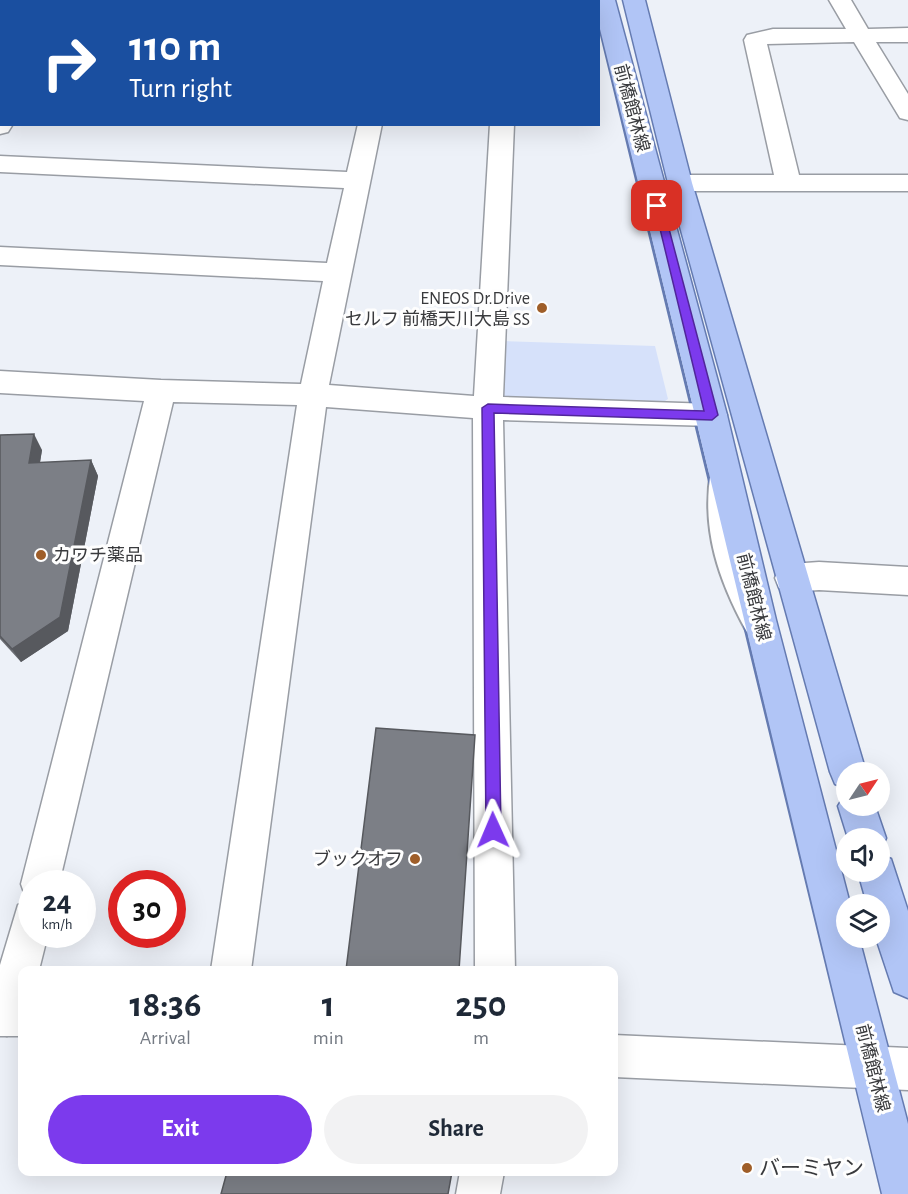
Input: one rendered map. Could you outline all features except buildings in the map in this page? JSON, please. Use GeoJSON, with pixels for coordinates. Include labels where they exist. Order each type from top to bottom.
{"type":"FeatureCollection","features":[{"type":"Feature","properties":{"kind":"main road","name":"前橋館林線"},"geometry":{"type":"LineString","coordinates":[[604,0],[712,415],[767,651],[890,1068],[904,1194]]}},
{"type":"Feature","properties":{"kind":"main road","name":"前橋館林線"},"geometry":{"type":"LineString","coordinates":[[634,0],[680,183],[845,762]]}},
{"type":"Feature","properties":{"kind":"main road"},"geometry":{"type":"LineString","coordinates":[[880,882],[908,978]]}},
{"type":"Feature","properties":{"kind":"street"},"geometry":{"type":"LineString","coordinates":[[840,0],[906,108]]}},
{"type":"Feature","properties":{"kind":"street"},"geometry":{"type":"LineString","coordinates":[[788,182],[755,40],[765,36],[908,35]]}},
{"type":"Feature","properties":{"kind":"street"},"geometry":{"type":"LineString","coordinates":[[232,966],[313,395],[370,126]]}},
{"type":"Feature","properties":{"kind":"street"},"geometry":{"type":"LineString","coordinates":[[495,966],[488,408],[502,126]]}},
{"type":"Feature","properties":{"kind":"street"},"geometry":{"type":"LineString","coordinates":[[0,164],[359,181]]}},
{"type":"Feature","properties":{"kind":"street"},"geometry":{"type":"LineString","coordinates":[[680,183],[908,183]]}},
{"type":"Feature","properties":{"kind":"street"},"geometry":{"type":"LineString","coordinates":[[0,256],[339,273]]}},
{"type":"Feature","properties":{"kind":"street"},"geometry":{"type":"LineString","coordinates":[[0,382],[161,391],[313,395],[488,408],[712,415]]}},
{"type":"Feature","properties":{"kind":"street"},"geometry":{"type":"LineString","coordinates":[[43,870],[161,391]]}},
{"type":"Feature","properties":{"kind":"street"},"geometry":{"type":"LineString","coordinates":[[791,578],[819,576],[908,581]]}},
{"type":"Feature","properties":{"kind":"street"},"geometry":{"type":"LineString","coordinates":[[21,966],[25,948]]}},
{"type":"Feature","properties":{"kind":"street"},"geometry":{"type":"LineString","coordinates":[[10,1015],[18,980]]}},
{"type":"Feature","properties":{"kind":"street"},"geometry":{"type":"LineString","coordinates":[[618,1056],[890,1068]]}},
{"type":"Feature","properties":{"kind":"street"},"geometry":{"type":"LineString","coordinates":[[478,1194],[481,1176]]}},
{"type":"Feature","properties":{"kind":"shaded area"},"geometry":{"type":"Polygon","coordinates":[[[504,341],[655,346],[668,399],[659,405],[512,402],[502,394],[504,341]]]}},
{"type":"Feature","properties":{"kind":"place","name":"ENEOS Dr.Drive セルフ 前橋天川大島 SS"},"geometry":{"type":"Point","coordinates":[542,308]}},
{"type":"Feature","properties":{"kind":"place","name":"カワチ薬品"},"geometry":{"type":"Point","coordinates":[41,555]}},
{"type":"Feature","properties":{"kind":"place","name":"ブックオフ"},"geometry":{"type":"Point","coordinates":[415,859]}},
{"type":"Feature","properties":{"kind":"place","name":"バーミヤン"},"geometry":{"type":"Point","coordinates":[747,1168]}},
{"type":"Feature","properties":{"kind":"route"},"geometry":{"type":"LineString","coordinates":[[493,830],[488,408],[712,415],[657,206]]}}]}
